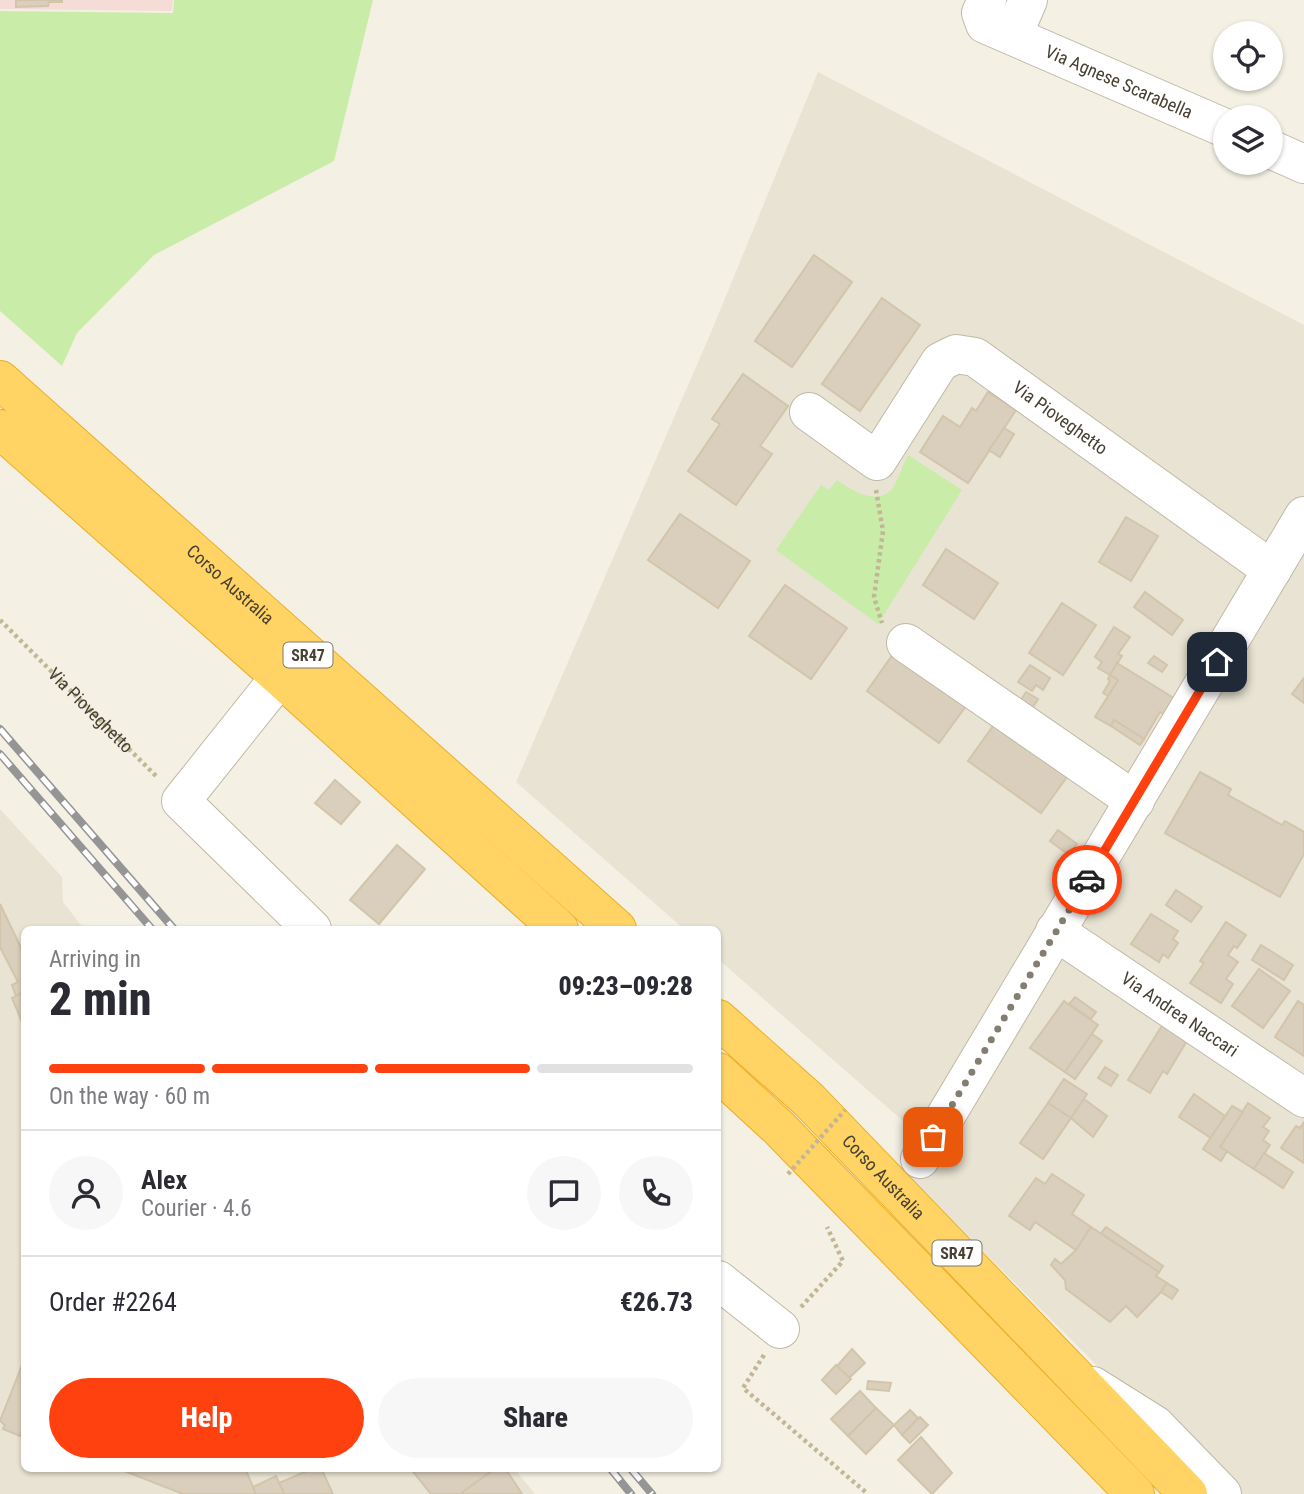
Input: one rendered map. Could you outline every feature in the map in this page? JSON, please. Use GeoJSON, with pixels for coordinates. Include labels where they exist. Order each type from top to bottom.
{"type":"FeatureCollection","features":[{"type":"Feature","properties":{"kind":"highway","name":"Corso Australia"},"geometry":{"type":"LineString","coordinates":[[0,380],[614,926]]}},
{"type":"Feature","properties":{"kind":"highway","name":"Corso Australia"},"geometry":{"type":"LineString","coordinates":[[0,429],[556,926]]}},
{"type":"Feature","properties":{"kind":"highway","name":"Corso Australia"},"geometry":{"type":"LineString","coordinates":[[721,1022],[809,1100],[1188,1494]]}},
{"type":"Feature","properties":{"kind":"highway","name":"SR47"},"geometry":{"type":"LineString","coordinates":[[721,1075],[779,1128],[1135,1494]]}},
{"type":"Feature","properties":{"kind":"street","name":"Via Agnese Scarabella"},"geometry":{"type":"LineString","coordinates":[[987,0],[981,13],[985,24],[1213,123]]}},
{"type":"Feature","properties":{"kind":"street"},"geometry":{"type":"LineString","coordinates":[[1013,34],[1028,0]]}},
{"type":"Feature","properties":{"kind":"street"},"geometry":{"type":"LineString","coordinates":[[1283,155],[1304,164]]}},
{"type":"Feature","properties":{"kind":"street","name":"Via Pioveghetto"},"geometry":{"type":"LineString","coordinates":[[877,461],[940,362],[956,354],[975,357],[1272,570]]}},
{"type":"Feature","properties":{"kind":"street"},"geometry":{"type":"LineString","coordinates":[[809,412],[877,461]]}},
{"type":"Feature","properties":{"kind":"street"},"geometry":{"type":"LineString","coordinates":[[920,1159],[1304,516]]}},
{"type":"Feature","properties":{"kind":"street"},"geometry":{"type":"LineString","coordinates":[[906,643],[1135,801]]}},
{"type":"Feature","properties":{"kind":"street"},"geometry":{"type":"LineString","coordinates":[[280,677],[181,801],[309,926]]}},
{"type":"Feature","properties":{"kind":"street","name":"Via Andrea Naccari"},"geometry":{"type":"LineString","coordinates":[[1055,931],[1304,1098]]}},
{"type":"Feature","properties":{"kind":"street"},"geometry":{"type":"LineString","coordinates":[[721,1282],[780,1329]]}},
{"type":"Feature","properties":{"kind":"street"},"geometry":{"type":"LineString","coordinates":[[1073,1373],[1155,1425],[1222,1494]]}},
{"type":"Feature","properties":{"kind":"path"},"geometry":{"type":"LineString","coordinates":[[877,461],[876,498],[883,531],[874,597],[883,626],[906,643]]}},
{"type":"Feature","properties":{"kind":"path","name":"Via Pioveghetto"},"geometry":{"type":"LineString","coordinates":[[0,620],[181,801]]}},
{"type":"Feature","properties":{"kind":"path"},"geometry":{"type":"LineString","coordinates":[[788,1174],[845,1110]]}},
{"type":"Feature","properties":{"kind":"path"},"geometry":{"type":"LineString","coordinates":[[843,1261],[780,1329],[743,1388],[868,1494]]}},
{"type":"Feature","properties":{"kind":"shaded area"},"geometry":{"type":"Polygon","coordinates":[[[0,0],[173,0],[172,11],[0,9],[0,0]]]}},
{"type":"Feature","properties":{"kind":"shaded area"},"geometry":{"type":"Polygon","coordinates":[[[818,72],[1304,325],[1304,1494],[1225,1494],[901,1169],[919,1135],[721,962],[721,926],[681,926],[516,782],[712,330],[818,72]]]}},
{"type":"Feature","properties":{"kind":"shaded area"},"geometry":{"type":"Polygon","coordinates":[[[0,809],[62,877],[63,902],[82,926],[21,926],[21,1472],[517,1472],[535,1494],[0,1494],[0,809]]]}},
{"type":"Feature","properties":{"kind":"green space"},"geometry":{"type":"Polygon","coordinates":[[[174,0],[373,0],[334,161],[154,255],[77,333],[62,366],[0,311],[0,11],[173,13],[174,0]]]}},
{"type":"Feature","properties":{"kind":"green space"},"geometry":{"type":"Polygon","coordinates":[[[908,455],[962,490],[878,624],[776,550],[821,485],[829,490],[837,480],[861,494],[877,497],[892,489],[908,455]]]}},
{"type":"Feature","properties":{"kind":"building"},"geometry":{"type":"Polygon","coordinates":[[[16,0],[62,2],[49,2],[48,6],[16,7],[16,0]]]}},
{"type":"Feature","properties":{"kind":"building"},"geometry":{"type":"Polygon","coordinates":[[[814,255],[852,282],[792,367],[755,341],[814,255]]]}},
{"type":"Feature","properties":{"kind":"building"},"geometry":{"type":"Polygon","coordinates":[[[882,298],[920,325],[860,411],[822,384],[882,298]]]}},
{"type":"Feature","properties":{"kind":"building"},"geometry":{"type":"Polygon","coordinates":[[[743,374],[788,406],[760,446],[772,454],[736,505],[688,471],[720,424],[712,419],[743,374]]]}},
{"type":"Feature","properties":{"kind":"building"},"geometry":{"type":"Polygon","coordinates":[[[988,392],[1016,410],[968,483],[920,452],[943,416],[960,427],[972,408],[976,411],[988,392]]]}},
{"type":"Feature","properties":{"kind":"building"},"geometry":{"type":"Polygon","coordinates":[[[1004,428],[1014,434],[1000,457],[989,450],[1004,428]]]}},
{"type":"Feature","properties":{"kind":"building"},"geometry":{"type":"Polygon","coordinates":[[[680,514],[750,561],[718,608],[648,560],[680,514]]]}},
{"type":"Feature","properties":{"kind":"building"},"geometry":{"type":"Polygon","coordinates":[[[1126,517],[1158,536],[1131,581],[1099,562],[1126,517]]]}},
{"type":"Feature","properties":{"kind":"building"},"geometry":{"type":"Polygon","coordinates":[[[946,549],[998,583],[974,619],[923,585],[946,549]]]}},
{"type":"Feature","properties":{"kind":"building"},"geometry":{"type":"Polygon","coordinates":[[[785,585],[847,628],[811,679],[749,636],[785,585]]]}},
{"type":"Feature","properties":{"kind":"building"},"geometry":{"type":"Polygon","coordinates":[[[1145,592],[1183,620],[1172,635],[1134,607],[1145,592]]]}},
{"type":"Feature","properties":{"kind":"building"},"geometry":{"type":"Polygon","coordinates":[[[1062,603],[1096,625],[1063,675],[1029,653],[1062,603]]]}},
{"type":"Feature","properties":{"kind":"building"},"geometry":{"type":"Polygon","coordinates":[[[1114,627],[1130,637],[1118,654],[1122,656],[1110,675],[1098,668],[1102,662],[1095,657],[1114,627]]]}},
{"type":"Feature","properties":{"kind":"building"},"geometry":{"type":"Polygon","coordinates":[[[896,650],[969,702],[939,743],[867,691],[896,650]]]}},
{"type":"Feature","properties":{"kind":"building"},"geometry":{"type":"Polygon","coordinates":[[[1154,656],[1167,665],[1162,672],[1148,663],[1154,656]]]}},
{"type":"Feature","properties":{"kind":"building"},"geometry":{"type":"Polygon","coordinates":[[[1117,663],[1177,700],[1167,716],[1160,712],[1144,739],[1114,720],[1111,726],[1095,717],[1118,680],[1110,675],[1117,663]]]}},
{"type":"Feature","properties":{"kind":"building"},"geometry":{"type":"Polygon","coordinates":[[[1030,665],[1050,678],[1043,690],[1036,685],[1032,691],[1018,682],[1030,665]]]}},
{"type":"Feature","properties":{"kind":"building"},"geometry":{"type":"Polygon","coordinates":[[[1110,675],[1118,680],[1108,696],[1103,693],[1110,681],[1110,675]]]}},
{"type":"Feature","properties":{"kind":"building"},"geometry":{"type":"Polygon","coordinates":[[[1304,678],[1304,703],[1292,694],[1304,678]]]}},
{"type":"Feature","properties":{"kind":"building"},"geometry":{"type":"Polygon","coordinates":[[[1026,692],[1038,699],[1033,707],[1021,700],[1026,692]]]}},
{"type":"Feature","properties":{"kind":"building"},"geometry":{"type":"Polygon","coordinates":[[[1114,720],[1144,739],[1140,745],[1111,726],[1114,720]]]}},
{"type":"Feature","properties":{"kind":"building"},"geometry":{"type":"Polygon","coordinates":[[[996,722],[1069,774],[1041,813],[968,761],[996,722]]]}},
{"type":"Feature","properties":{"kind":"building"},"geometry":{"type":"Polygon","coordinates":[[[1200,772],[1231,789],[1228,795],[1282,825],[1285,821],[1304,832],[1304,854],[1280,897],[1165,833],[1200,772]]]}},
{"type":"Feature","properties":{"kind":"building"},"geometry":{"type":"Polygon","coordinates":[[[335,780],[360,802],[341,824],[315,803],[335,780]]]}},
{"type":"Feature","properties":{"kind":"building"},"geometry":{"type":"Polygon","coordinates":[[[1058,830],[1077,844],[1069,855],[1050,841],[1058,830]]]}},
{"type":"Feature","properties":{"kind":"building"},"geometry":{"type":"Polygon","coordinates":[[[397,845],[425,869],[379,924],[350,900],[397,845]]]}},
{"type":"Feature","properties":{"kind":"building"},"geometry":{"type":"Polygon","coordinates":[[[1176,890],[1202,907],[1191,922],[1166,905],[1176,890]]]}},
{"type":"Feature","properties":{"kind":"building"},"geometry":{"type":"Polygon","coordinates":[[[0,904],[21,948],[21,994],[16,996],[12,985],[18,982],[0,947],[0,904]]]}},
{"type":"Feature","properties":{"kind":"building"},"geometry":{"type":"Polygon","coordinates":[[[1151,914],[1178,931],[1173,939],[1178,943],[1168,958],[1163,954],[1159,962],[1131,944],[1151,914]]]}},
{"type":"Feature","properties":{"kind":"building"},"geometry":{"type":"Polygon","coordinates":[[[1226,922],[1246,935],[1228,955],[1238,962],[1226,979],[1233,984],[1221,1003],[1190,983],[1204,963],[1200,961],[1226,922]]]}},
{"type":"Feature","properties":{"kind":"building"},"geometry":{"type":"Polygon","coordinates":[[[1261,945],[1293,965],[1284,980],[1252,960],[1261,945]]]}},
{"type":"Feature","properties":{"kind":"building"},"geometry":{"type":"Polygon","coordinates":[[[1259,969],[1290,991],[1263,1028],[1232,1006],[1259,969]]]}},
{"type":"Feature","properties":{"kind":"building"},"geometry":{"type":"Polygon","coordinates":[[[21,994],[21,1020],[12,998],[21,994]]]}},
{"type":"Feature","properties":{"kind":"building"},"geometry":{"type":"Polygon","coordinates":[[[1075,997],[1096,1012],[1091,1019],[1069,1004],[1075,997]]]}},
{"type":"Feature","properties":{"kind":"building"},"geometry":{"type":"Polygon","coordinates":[[[1064,1001],[1098,1025],[1065,1072],[1030,1048],[1064,1001]]]}},
{"type":"Feature","properties":{"kind":"building"},"geometry":{"type":"Polygon","coordinates":[[[1298,1001],[1304,1005],[1304,1056],[1275,1037],[1298,1001]]]}},
{"type":"Feature","properties":{"kind":"building"},"geometry":{"type":"Polygon","coordinates":[[[1163,1024],[1188,1039],[1167,1074],[1163,1071],[1150,1093],[1128,1080],[1163,1024]]]}},
{"type":"Feature","properties":{"kind":"building"},"geometry":{"type":"Polygon","coordinates":[[[1092,1034],[1102,1041],[1075,1079],[1065,1072],[1092,1034]]]}},
{"type":"Feature","properties":{"kind":"building"},"geometry":{"type":"Polygon","coordinates":[[[1105,1067],[1118,1075],[1111,1086],[1098,1078],[1105,1067]]]}},
{"type":"Feature","properties":{"kind":"building"},"geometry":{"type":"Polygon","coordinates":[[[1064,1079],[1087,1094],[1071,1118],[1048,1103],[1064,1079]]]}},
{"type":"Feature","properties":{"kind":"building"},"geometry":{"type":"Polygon","coordinates":[[[1194,1094],[1225,1116],[1211,1138],[1179,1117],[1194,1094]]]}},
{"type":"Feature","properties":{"kind":"building"},"geometry":{"type":"Polygon","coordinates":[[[1084,1099],[1107,1116],[1093,1137],[1071,1118],[1084,1099]]]}},
{"type":"Feature","properties":{"kind":"building"},"geometry":{"type":"Polygon","coordinates":[[[1048,1103],[1071,1118],[1043,1159],[1020,1143],[1048,1103]]]}},
{"type":"Feature","properties":{"kind":"building"},"geometry":{"type":"Polygon","coordinates":[[[1248,1103],[1270,1118],[1263,1127],[1269,1131],[1263,1140],[1270,1145],[1254,1169],[1220,1147],[1248,1103]]]}},
{"type":"Feature","properties":{"kind":"building"},"geometry":{"type":"Polygon","coordinates":[[[1232,1106],[1243,1112],[1220,1147],[1227,1151],[1221,1161],[1203,1149],[1232,1106]]]}},
{"type":"Feature","properties":{"kind":"building"},"geometry":{"type":"Polygon","coordinates":[[[1304,1122],[1304,1163],[1281,1148],[1296,1126],[1300,1128],[1304,1122]]]}},
{"type":"Feature","properties":{"kind":"building"},"geometry":{"type":"Polygon","coordinates":[[[1264,1153],[1293,1172],[1283,1188],[1254,1169],[1264,1153]]]}},
{"type":"Feature","properties":{"kind":"building"},"geometry":{"type":"Polygon","coordinates":[[[1052,1174],[1084,1195],[1072,1214],[1091,1227],[1076,1250],[1035,1222],[1030,1230],[1009,1216],[1036,1178],[1045,1184],[1052,1174]]]}},
{"type":"Feature","properties":{"kind":"building"},"geometry":{"type":"Polygon","coordinates":[[[1091,1227],[1159,1272],[1156,1276],[1167,1283],[1137,1317],[1126,1306],[1110,1322],[1066,1289],[1065,1280],[1051,1265],[1055,1259],[1061,1264],[1076,1250],[1091,1227]]]}},
{"type":"Feature","properties":{"kind":"building"},"geometry":{"type":"Polygon","coordinates":[[[1106,1227],[1163,1266],[1159,1272],[1101,1233],[1106,1227]]]}},
{"type":"Feature","properties":{"kind":"building"},"geometry":{"type":"Polygon","coordinates":[[[1167,1283],[1178,1290],[1172,1299],[1161,1292],[1167,1283]]]}},
{"type":"Feature","properties":{"kind":"building"},"geometry":{"type":"Polygon","coordinates":[[[852,1349],[865,1363],[849,1378],[837,1366],[852,1349]]]}},
{"type":"Feature","properties":{"kind":"building"},"geometry":{"type":"Polygon","coordinates":[[[836,1365],[851,1379],[836,1394],[822,1380],[836,1365]]]}},
{"type":"Feature","properties":{"kind":"building"},"geometry":{"type":"Polygon","coordinates":[[[21,1368],[20,1436],[3,1429],[5,1425],[0,1421],[21,1368]]]}},
{"type":"Feature","properties":{"kind":"building"},"geometry":{"type":"Polygon","coordinates":[[[868,1381],[891,1383],[889,1391],[867,1389],[868,1381]]]}},
{"type":"Feature","properties":{"kind":"building"},"geometry":{"type":"Polygon","coordinates":[[[860,1391],[876,1408],[848,1436],[831,1419],[860,1391]]]}},
{"type":"Feature","properties":{"kind":"building"},"geometry":{"type":"Polygon","coordinates":[[[876,1408],[894,1425],[866,1454],[848,1436],[876,1408]]]}},
{"type":"Feature","properties":{"kind":"building"},"geometry":{"type":"Polygon","coordinates":[[[910,1410],[918,1418],[902,1435],[894,1425],[910,1410]]]}},
{"type":"Feature","properties":{"kind":"building"},"geometry":{"type":"Polygon","coordinates":[[[920,1417],[928,1425],[910,1443],[902,1435],[920,1417]]]}},
{"type":"Feature","properties":{"kind":"building"},"geometry":{"type":"Polygon","coordinates":[[[921,1437],[952,1473],[932,1494],[898,1460],[921,1437]]]}},
{"type":"Feature","properties":{"kind":"building"},"geometry":{"type":"Polygon","coordinates":[[[127,1472],[247,1472],[256,1494],[183,1494],[127,1472]]]}},
{"type":"Feature","properties":{"kind":"building"},"geometry":{"type":"Polygon","coordinates":[[[305,1472],[323,1472],[333,1494],[284,1494],[279,1483],[305,1472]]]}},
{"type":"Feature","properties":{"kind":"building"},"geometry":{"type":"Polygon","coordinates":[[[413,1472],[490,1472],[460,1494],[431,1494],[413,1472]]]}},
{"type":"Feature","properties":{"kind":"building"},"geometry":{"type":"Polygon","coordinates":[[[490,1472],[508,1472],[522,1494],[460,1494],[490,1472]]]}},
{"type":"Feature","properties":{"kind":"building"},"geometry":{"type":"Polygon","coordinates":[[[276,1476],[284,1494],[256,1494],[253,1487],[276,1476]]]}},
{"type":"Feature","properties":{"kind":"railway"},"geometry":{"type":"LineString","coordinates":[[0,729],[171,926]]}},
{"type":"Feature","properties":{"kind":"railway"},"geometry":{"type":"LineString","coordinates":[[0,754],[149,926]]}},
{"type":"Feature","properties":{"kind":"railway"},"geometry":{"type":"LineString","coordinates":[[613,1472],[631,1494]]}},
{"type":"Feature","properties":{"kind":"railway"},"geometry":{"type":"LineString","coordinates":[[633,1472],[652,1494]]}},
{"type":"Feature","properties":{"kind":"way so far"},"geometry":{"type":"LineString","coordinates":[[933,1137],[1087,880]]}},
{"type":"Feature","properties":{"kind":"route"},"geometry":{"type":"LineString","coordinates":[[1087,880],[1217,662]]}}]}
